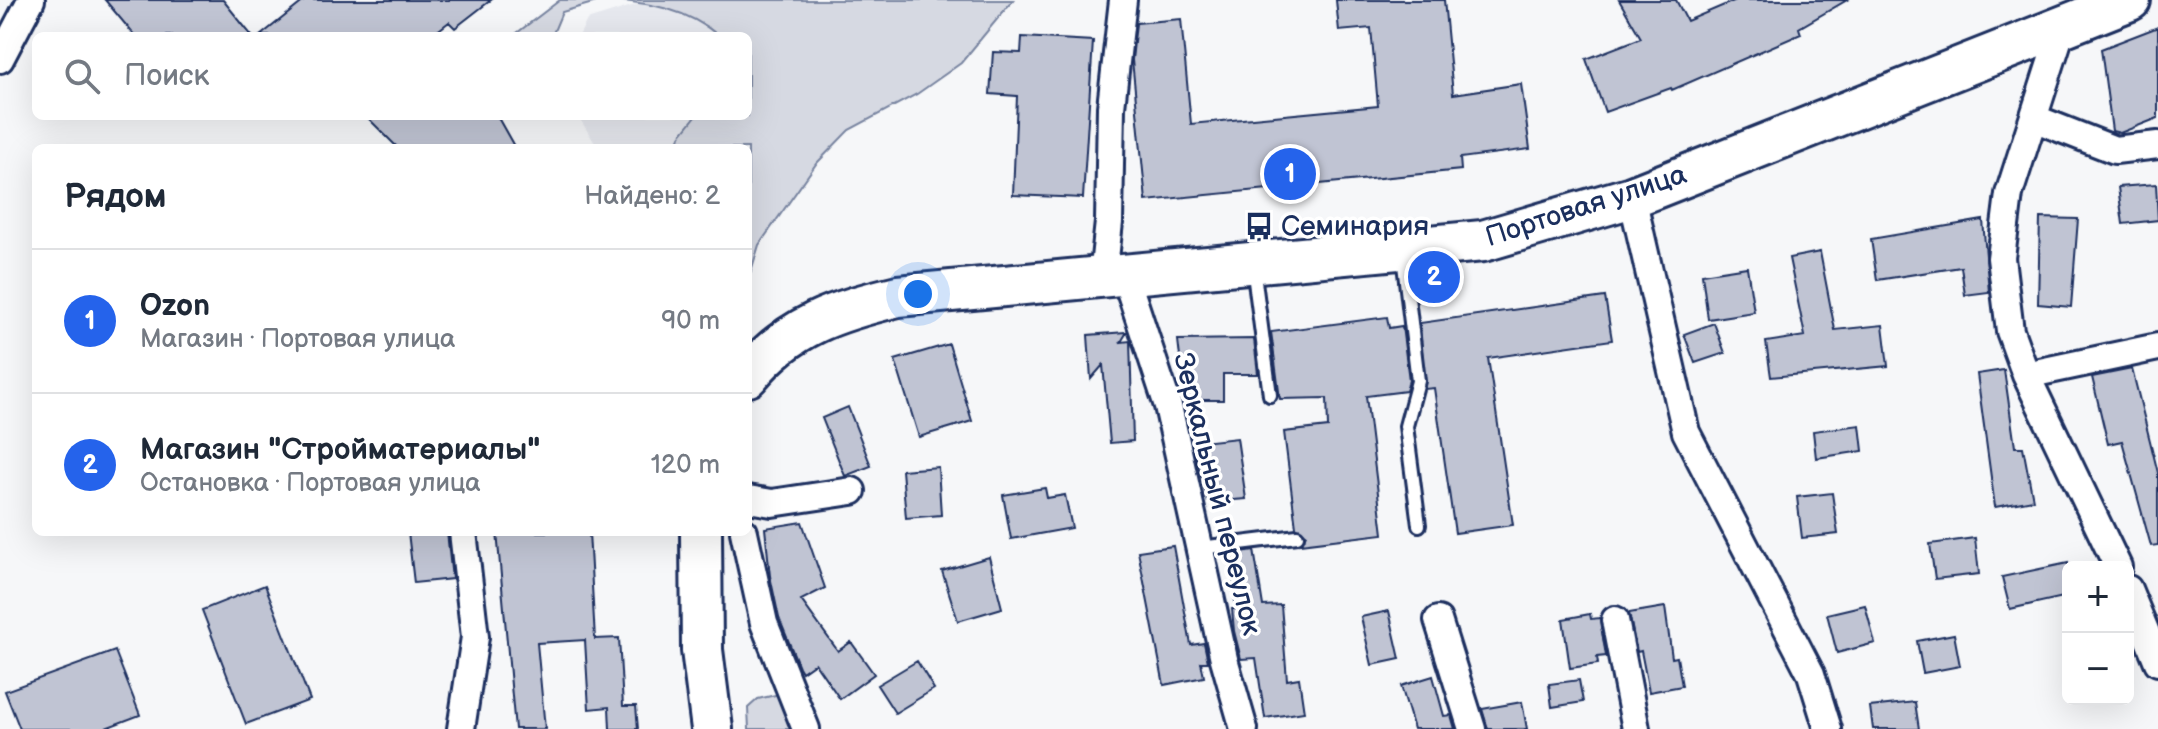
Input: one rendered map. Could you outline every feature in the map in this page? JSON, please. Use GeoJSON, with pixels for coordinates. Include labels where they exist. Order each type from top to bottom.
{"type":"FeatureCollection","features":[{"type":"Feature","properties":{"kind":"main road","name":"Портовая улица"},"geometry":{"type":"LineString","coordinates":[[752,371],[767,353],[801,329],[838,310],[898,296],[1483,241],[1632,197],[2130,0]]}},
{"type":"Feature","properties":{"kind":"main road"},"geometry":{"type":"LineString","coordinates":[[701,536],[702,650],[712,729]]}},
{"type":"Feature","properties":{"kind":"street"},"geometry":{"type":"LineString","coordinates":[[0,59],[31,0]]}},
{"type":"Feature","properties":{"kind":"street"},"geometry":{"type":"LineString","coordinates":[[1114,276],[1109,222],[1111,107],[1123,0]]}},
{"type":"Feature","properties":{"kind":"street"},"geometry":{"type":"LineString","coordinates":[[2062,28],[2036,119],[2009,194],[2001,258],[2010,331],[2026,375],[2115,561]]}},
{"type":"Feature","properties":{"kind":"street"},"geometry":{"type":"LineString","coordinates":[[2036,119],[2115,150],[2158,145]]}},
{"type":"Feature","properties":{"kind":"street"},"geometry":{"type":"LineString","coordinates":[[1632,197],[1686,432],[1811,674],[1828,729]]}},
{"type":"Feature","properties":{"kind":"street","name":"Зеркальный переулок"},"geometry":{"type":"LineString","coordinates":[[1114,276],[1168,406],[1224,659],[1244,729]]}},
{"type":"Feature","properties":{"kind":"street"},"geometry":{"type":"LineString","coordinates":[[2026,375],[2158,347]]}},
{"type":"Feature","properties":{"kind":"street"},"geometry":{"type":"LineString","coordinates":[[752,500],[772,503],[852,491]]}},
{"type":"Feature","properties":{"kind":"street"},"geometry":{"type":"LineString","coordinates":[[461,729],[475,637],[463,536]]}},
{"type":"Feature","properties":{"kind":"street"},"geometry":{"type":"LineString","coordinates":[[745,536],[764,623],[806,729]]}},
{"type":"Feature","properties":{"kind":"street"},"geometry":{"type":"LineString","coordinates":[[2134,604],[2158,662]]}},
{"type":"Feature","properties":{"kind":"street"},"geometry":{"type":"LineString","coordinates":[[1438,620],[1472,729]]}},
{"type":"Feature","properties":{"kind":"street"},"geometry":{"type":"LineString","coordinates":[[1615,620],[1636,729]]}},
{"type":"Feature","properties":{"kind":"lane"},"geometry":{"type":"LineString","coordinates":[[1402,248],[1418,381],[1406,426],[1419,525]]}},
{"type":"Feature","properties":{"kind":"lane"},"geometry":{"type":"LineString","coordinates":[[1253,263],[1270,395]]}},
{"type":"Feature","properties":{"kind":"lane"},"geometry":{"type":"LineString","coordinates":[[1200,548],[1297,536]]}},
{"type":"Feature","properties":{"kind":"shaded area"},"geometry":{"type":"Polygon","coordinates":[[[560,0],[603,0],[562,12],[554,32],[518,32],[560,0]]]}},
{"type":"Feature","properties":{"kind":"shaded area"},"geometry":{"type":"Polygon","coordinates":[[[611,0],[1013,0],[961,63],[917,94],[849,130],[816,164],[759,245],[752,268],[752,144],[678,144],[680,136],[693,120],[752,120],[752,32],[714,32],[694,19],[640,3],[611,0]]]}},
{"type":"Feature","properties":{"kind":"shaded area"},"geometry":{"type":"Polygon","coordinates":[[[651,0],[768,0],[752,118],[752,32],[581,32],[587,20],[651,0]]]}},
{"type":"Feature","properties":{"kind":"shaded area"},"geometry":{"type":"Polygon","coordinates":[[[580,120],[752,120],[749,144],[596,144],[580,120]]]}},
{"type":"Feature","properties":{"kind":"shaded area"},"geometry":{"type":"Polygon","coordinates":[[[780,694],[794,729],[749,729],[748,708],[758,699],[780,694]]]}},
{"type":"Feature","properties":{"kind":"building"},"geometry":{"type":"Polygon","coordinates":[[[105,0],[223,0],[249,32],[132,32],[105,0]]]}},
{"type":"Feature","properties":{"kind":"building"},"geometry":{"type":"Polygon","coordinates":[[[305,0],[491,0],[455,28],[449,22],[436,32],[265,32],[305,0]]]}},
{"type":"Feature","properties":{"kind":"building"},"geometry":{"type":"Polygon","coordinates":[[[1336,0],[1444,0],[1453,94],[1521,84],[1530,149],[1460,158],[1461,170],[1146,201],[1132,60],[1136,23],[1181,19],[1191,124],[1378,106],[1371,28],[1339,31],[1336,0]]]}},
{"type":"Feature","properties":{"kind":"building"},"geometry":{"type":"Polygon","coordinates":[[[1619,0],[1676,0],[1687,21],[1736,0],[1847,0],[1799,28],[1801,34],[1672,90],[1605,112],[1586,59],[1641,38],[1619,0]]]}},
{"type":"Feature","properties":{"kind":"building"},"geometry":{"type":"Polygon","coordinates":[[[2158,27],[2158,118],[2120,133],[2112,131],[2101,49],[2158,27]]]}},
{"type":"Feature","properties":{"kind":"building"},"geometry":{"type":"Polygon","coordinates":[[[1022,37],[1093,41],[1083,198],[1013,195],[1017,96],[990,94],[993,52],[1021,53],[1022,37]]]}},
{"type":"Feature","properties":{"kind":"building"},"geometry":{"type":"Polygon","coordinates":[[[370,120],[499,120],[513,144],[394,144],[370,120]]]}},
{"type":"Feature","properties":{"kind":"building"},"geometry":{"type":"Polygon","coordinates":[[[2156,184],[2158,220],[2123,224],[2118,187],[2156,184]]]}},
{"type":"Feature","properties":{"kind":"building"},"geometry":{"type":"Polygon","coordinates":[[[2040,218],[2078,219],[2071,307],[2038,304],[2040,218]]]}},
{"type":"Feature","properties":{"kind":"building"},"geometry":{"type":"Polygon","coordinates":[[[1983,220],[1989,292],[1965,295],[1961,267],[1877,280],[1871,239],[1983,220]]]}},
{"type":"Feature","properties":{"kind":"building"},"geometry":{"type":"Polygon","coordinates":[[[1820,252],[1835,330],[1883,325],[1888,366],[1771,377],[1766,342],[1805,336],[1789,258],[1820,252]]]}},
{"type":"Feature","properties":{"kind":"building"},"geometry":{"type":"Polygon","coordinates":[[[1747,267],[1754,312],[1708,319],[1702,274],[1747,267]]]}},
{"type":"Feature","properties":{"kind":"building"},"geometry":{"type":"Polygon","coordinates":[[[1605,297],[1612,340],[1488,358],[1513,525],[1455,533],[1434,388],[1425,389],[1420,323],[1605,297]]]}},
{"type":"Feature","properties":{"kind":"building"},"geometry":{"type":"Polygon","coordinates":[[[1387,317],[1389,328],[1402,326],[1409,380],[1406,391],[1366,396],[1383,534],[1300,544],[1306,534],[1296,527],[1284,432],[1328,427],[1327,398],[1280,399],[1271,332],[1387,317]]]}},
{"type":"Feature","properties":{"kind":"building"},"geometry":{"type":"Polygon","coordinates":[[[1714,323],[1725,353],[1695,363],[1684,334],[1714,323]]]}},
{"type":"Feature","properties":{"kind":"building"},"geometry":{"type":"Polygon","coordinates":[[[1127,332],[1121,342],[1130,341],[1133,441],[1110,443],[1103,365],[1091,379],[1088,335],[1127,332]]]}},
{"type":"Feature","properties":{"kind":"building"},"geometry":{"type":"Polygon","coordinates":[[[1254,339],[1258,374],[1223,374],[1223,400],[1185,400],[1178,340],[1254,339]]]}},
{"type":"Feature","properties":{"kind":"building"},"geometry":{"type":"Polygon","coordinates":[[[949,344],[972,421],[919,437],[895,360],[949,344]]]}},
{"type":"Feature","properties":{"kind":"building"},"geometry":{"type":"Polygon","coordinates":[[[2132,369],[2158,473],[2158,545],[2151,546],[2122,441],[2108,444],[2092,377],[2132,369]]]}},
{"type":"Feature","properties":{"kind":"building"},"geometry":{"type":"Polygon","coordinates":[[[2004,370],[2015,447],[2023,447],[2033,500],[1995,507],[1977,374],[2004,370]]]}},
{"type":"Feature","properties":{"kind":"building"},"geometry":{"type":"Polygon","coordinates":[[[848,407],[871,466],[845,476],[822,418],[848,407]]]}},
{"type":"Feature","properties":{"kind":"building"},"geometry":{"type":"Polygon","coordinates":[[[1860,425],[1863,451],[1816,458],[1813,431],[1860,425]]]}},
{"type":"Feature","properties":{"kind":"building"},"geometry":{"type":"Polygon","coordinates":[[[1237,438],[1246,499],[1208,502],[1192,443],[1237,438]]]}},
{"type":"Feature","properties":{"kind":"building"},"geometry":{"type":"Polygon","coordinates":[[[938,467],[941,515],[906,518],[902,470],[938,467]]]}},
{"type":"Feature","properties":{"kind":"building"},"geometry":{"type":"Polygon","coordinates":[[[1045,488],[1047,498],[1065,495],[1072,528],[1011,539],[1003,495],[1045,488]]]}},
{"type":"Feature","properties":{"kind":"building"},"geometry":{"type":"Polygon","coordinates":[[[1832,493],[1838,534],[1802,538],[1797,497],[1832,493]]]}},
{"type":"Feature","properties":{"kind":"building"},"geometry":{"type":"Polygon","coordinates":[[[802,522],[825,588],[801,600],[838,651],[851,642],[874,674],[840,699],[815,663],[802,672],[779,618],[770,576],[765,528],[802,522]]]}},
{"type":"Feature","properties":{"kind":"building"},"geometry":{"type":"Polygon","coordinates":[[[408,536],[447,536],[452,579],[414,583],[408,536]]]}},
{"type":"Feature","properties":{"kind":"building"},"geometry":{"type":"Polygon","coordinates":[[[497,536],[589,536],[595,639],[619,638],[623,706],[636,706],[638,729],[610,729],[609,707],[589,709],[585,640],[537,643],[545,729],[515,729],[497,536]]]}},
{"type":"Feature","properties":{"kind":"building"},"geometry":{"type":"Polygon","coordinates":[[[1975,538],[1979,574],[1935,579],[1930,544],[1975,538]]]}},
{"type":"Feature","properties":{"kind":"building"},"geometry":{"type":"Polygon","coordinates":[[[1173,546],[1191,645],[1204,643],[1208,662],[1201,662],[1204,677],[1164,685],[1138,551],[1173,546]]]}},
{"type":"Feature","properties":{"kind":"building"},"geometry":{"type":"Polygon","coordinates":[[[1254,550],[1263,606],[1281,605],[1287,680],[1299,678],[1304,712],[1265,718],[1256,658],[1241,659],[1234,631],[1232,609],[1236,609],[1229,554],[1254,550]]]}},
{"type":"Feature","properties":{"kind":"building"},"geometry":{"type":"Polygon","coordinates":[[[989,557],[1002,608],[958,621],[942,571],[989,557]]]}},
{"type":"Feature","properties":{"kind":"building"},"geometry":{"type":"Polygon","coordinates":[[[2062,564],[2062,597],[2010,609],[2002,577],[2062,564]]]}},
{"type":"Feature","properties":{"kind":"building"},"geometry":{"type":"Polygon","coordinates":[[[265,585],[310,700],[246,724],[202,610],[265,585]]]}},
{"type":"Feature","properties":{"kind":"building"},"geometry":{"type":"Polygon","coordinates":[[[1865,605],[1875,643],[1837,653],[1827,614],[1865,605]]]}},
{"type":"Feature","properties":{"kind":"building"},"geometry":{"type":"Polygon","coordinates":[[[1665,607],[1672,658],[1677,657],[1682,686],[1649,692],[1629,613],[1665,607]]]}},
{"type":"Feature","properties":{"kind":"building"},"geometry":{"type":"Polygon","coordinates":[[[1389,611],[1400,659],[1372,665],[1361,617],[1389,611]]]}},
{"type":"Feature","properties":{"kind":"building"},"geometry":{"type":"Polygon","coordinates":[[[1590,614],[1591,619],[1600,618],[1606,656],[1597,657],[1598,664],[1570,668],[1563,619],[1590,614]]]}},
{"type":"Feature","properties":{"kind":"building"},"geometry":{"type":"Polygon","coordinates":[[[1954,634],[1960,666],[1923,673],[1917,641],[1954,634]]]}},
{"type":"Feature","properties":{"kind":"building"},"geometry":{"type":"Polygon","coordinates":[[[115,651],[140,715],[103,729],[20,729],[5,691],[115,651]]]}},
{"type":"Feature","properties":{"kind":"building"},"geometry":{"type":"Polygon","coordinates":[[[917,661],[934,689],[895,713],[877,685],[917,661]]]}},
{"type":"Feature","properties":{"kind":"building"},"geometry":{"type":"Polygon","coordinates":[[[1433,676],[1444,716],[1451,715],[1455,729],[1414,729],[1401,686],[1433,676]]]}},
{"type":"Feature","properties":{"kind":"building"},"geometry":{"type":"Polygon","coordinates":[[[1579,680],[1583,702],[1552,707],[1549,684],[1579,680]]]}},
{"type":"Feature","properties":{"kind":"building"},"geometry":{"type":"Polygon","coordinates":[[[1522,702],[1527,729],[1488,729],[1482,709],[1522,702]]]}},
{"type":"Feature","properties":{"kind":"building"},"geometry":{"type":"Polygon","coordinates":[[[1915,702],[1919,729],[1873,729],[1870,707],[1915,702]]]}},
{"type":"Feature","properties":{"kind":"place","name":"Ozon"},"geometry":{"type":"Point","coordinates":[1290,174]}},
{"type":"Feature","properties":{"kind":"place","name":"Семинария"},"geometry":{"type":"Point","coordinates":[1259,226]}},
{"type":"Feature","properties":{"kind":"place","name":"Магазин \"Стройматериалы\""},"geometry":{"type":"Point","coordinates":[1434,277]}}]}
